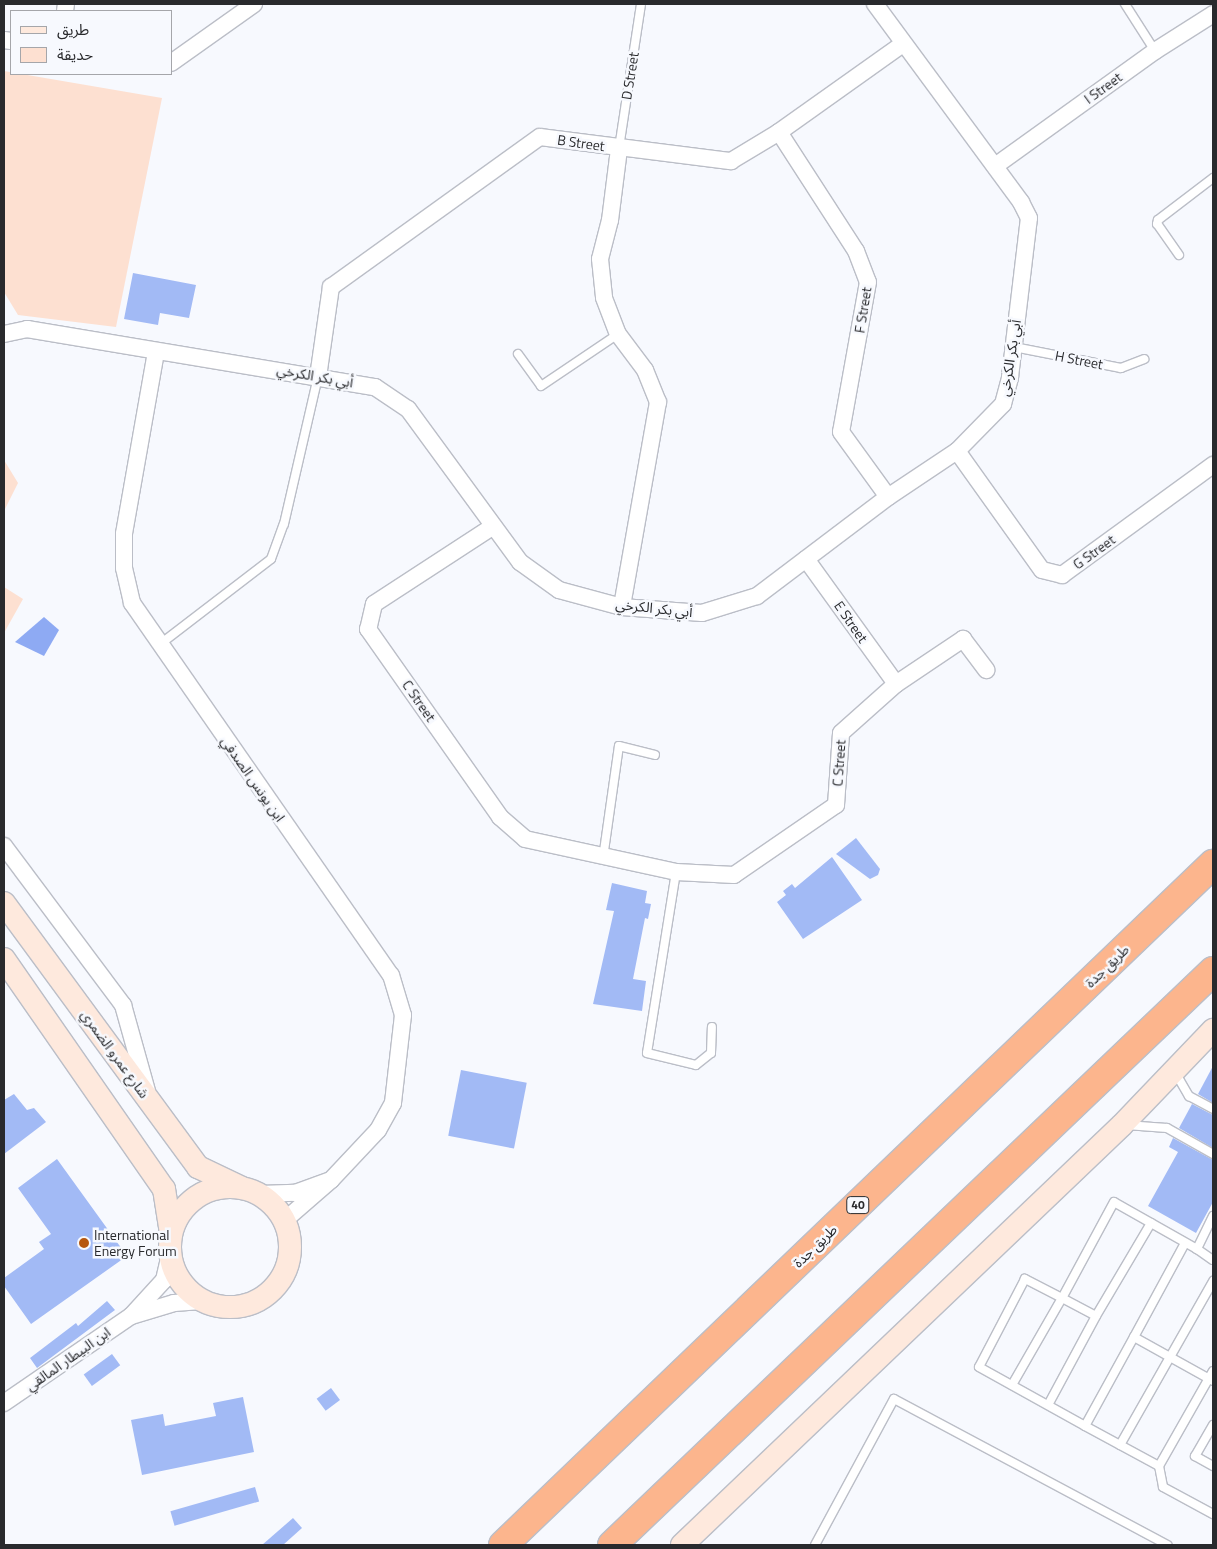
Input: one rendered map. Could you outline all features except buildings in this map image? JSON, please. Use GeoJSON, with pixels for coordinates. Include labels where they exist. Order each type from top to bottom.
{"type":"FeatureCollection","features":[{"type":"Feature","properties":{"kind":"highway","name":"طريق جدة"},"geometry":{"type":"LineString","coordinates":[[503,1545],[1213,864]]}},
{"type":"Feature","properties":{"kind":"highway"},"geometry":{"type":"LineString","coordinates":[[612,1545],[1213,971]]}},
{"type":"Feature","properties":{"kind":"street"},"geometry":{"type":"LineString","coordinates":[[172,62],[254,4]]}},
{"type":"Feature","properties":{"kind":"street","name":"أبي بكر الكرخي"},"geometry":{"type":"LineString","coordinates":[[4,334],[27,329],[156,352],[191,354],[375,387],[408,409],[492,527],[520,562],[559,590],[622,607],[702,613],[757,596],[888,497],[957,451],[1003,404],[1014,347],[1029,218],[995,166],[875,4]]}},
{"type":"Feature","properties":{"kind":"street","name":"I Street"},"geometry":{"type":"LineString","coordinates":[[995,166],[1155,51],[1213,14]]}},
{"type":"Feature","properties":{"kind":"street","name":"B Street"},"geometry":{"type":"LineString","coordinates":[[318,377],[331,287],[540,137],[619,149],[731,161],[779,132],[903,44]]}},
{"type":"Feature","properties":{"kind":"street","name":"F Street"},"geometry":{"type":"LineString","coordinates":[[779,132],[856,251],[868,282],[841,432],[888,497]]}},
{"type":"Feature","properties":{"kind":"street"},"geometry":{"type":"LineString","coordinates":[[619,149],[610,220],[600,259],[604,298],[618,334],[645,370],[658,402],[622,607]]}},
{"type":"Feature","properties":{"kind":"street","name":"ابن يونس الصدفي"},"geometry":{"type":"LineString","coordinates":[[156,352],[124,534],[124,560],[132,603],[159,645],[391,976],[403,1015],[393,1103],[378,1130],[331,1180],[285,1220]]}},
{"type":"Feature","properties":{"kind":"street","name":"G Street"},"geometry":{"type":"LineString","coordinates":[[957,451],[1042,570],[1062,575],[1213,465]]}},
{"type":"Feature","properties":{"kind":"street","name":"C Street"},"geometry":{"type":"LineString","coordinates":[[492,527],[374,604],[368,629],[500,817],[525,839],[603,858],[676,872],[734,875],[836,805],[841,733],[896,684],[963,639],[986,670]]}},
{"type":"Feature","properties":{"kind":"street","name":"E Street"},"geometry":{"type":"LineString","coordinates":[[806,559],[896,684]]}},
{"type":"Feature","properties":{"kind":"street"},"geometry":{"type":"LineString","coordinates":[[4,846],[123,1005],[149,1100]]}},
{"type":"Feature","properties":{"kind":"street","name":"شارع عمرو الضمري"},"geometry":{"type":"LineString","coordinates":[[4,903],[198,1167],[250,1191]]}},
{"type":"Feature","properties":{"kind":"street"},"geometry":{"type":"LineString","coordinates":[[4,959],[164,1189],[175,1273],[187,1290],[202,1301],[220,1307],[240,1307],[258,1302],[273,1290],[284,1275],[290,1257],[291,1238],[285,1220],[275,1206],[250,1191]]}},
{"type":"Feature","properties":{"kind":"street"},"geometry":{"type":"LineString","coordinates":[[682,1545],[1122,1125],[1213,1030]]}},
{"type":"Feature","properties":{"kind":"street"},"geometry":{"type":"LineString","coordinates":[[131,1316],[164,1280],[171,1243],[184,1209],[205,1192],[222,1187],[250,1191],[294,1193],[331,1180]]}},
{"type":"Feature","properties":{"kind":"street"},"geometry":{"type":"LineString","coordinates":[[131,1316],[174,1303],[202,1301]]}},
{"type":"Feature","properties":{"kind":"street","name":"ابن البيطار المالقي"},"geometry":{"type":"LineString","coordinates":[[4,1403],[131,1316]]}},
{"type":"Feature","properties":{"kind":"lane","name":"D Street"},"geometry":{"type":"LineString","coordinates":[[619,149],[641,4]]}},
{"type":"Feature","properties":{"kind":"lane"},"geometry":{"type":"LineString","coordinates":[[1125,4],[1155,51]]}},
{"type":"Feature","properties":{"kind":"lane"},"geometry":{"type":"LineString","coordinates":[[1179,255],[1156,224],[1158,220],[1213,178]]}},
{"type":"Feature","properties":{"kind":"lane"},"geometry":{"type":"LineString","coordinates":[[518,354],[541,386],[618,334]]}},
{"type":"Feature","properties":{"kind":"lane","name":"H Street"},"geometry":{"type":"LineString","coordinates":[[1014,347],[1121,368],[1144,359]]}},
{"type":"Feature","properties":{"kind":"lane"},"geometry":{"type":"LineString","coordinates":[[159,645],[271,559],[284,524],[318,377]]}},
{"type":"Feature","properties":{"kind":"lane"},"geometry":{"type":"LineString","coordinates":[[603,858],[619,746],[655,755]]}},
{"type":"Feature","properties":{"kind":"lane"},"geometry":{"type":"LineString","coordinates":[[676,872],[647,1054],[696,1065],[711,1053],[712,1026]]}},
{"type":"Feature","properties":{"kind":"lane"},"geometry":{"type":"LineString","coordinates":[[1174,1070],[1189,1096],[1213,1109]]}},
{"type":"Feature","properties":{"kind":"lane"},"geometry":{"type":"LineString","coordinates":[[1122,1125],[1167,1128],[1213,1154]]}},
{"type":"Feature","properties":{"kind":"lane"},"geometry":{"type":"LineString","coordinates":[[1012,1385],[1114,1202],[1213,1260]]}},
{"type":"Feature","properties":{"kind":"lane"},"geometry":{"type":"LineString","coordinates":[[1197,1249],[1213,1216]]}},
{"type":"Feature","properties":{"kind":"lane"},"geometry":{"type":"LineString","coordinates":[[1048,1405],[1096,1316],[1151,1223]]}},
{"type":"Feature","properties":{"kind":"lane"},"geometry":{"type":"LineString","coordinates":[[1085,1426],[1186,1243]]}},
{"type":"Feature","properties":{"kind":"lane"},"geometry":{"type":"LineString","coordinates":[[1096,1316],[1024,1278],[979,1367],[1160,1466]]}},
{"type":"Feature","properties":{"kind":"lane"},"geometry":{"type":"LineString","coordinates":[[1120,1445],[1213,1281]]}},
{"type":"Feature","properties":{"kind":"lane"},"geometry":{"type":"LineString","coordinates":[[1134,1337],[1212,1377],[1160,1466],[1163,1487],[1213,1514]]}},
{"type":"Feature","properties":{"kind":"lane"},"geometry":{"type":"LineString","coordinates":[[815,1545],[894,1399],[1167,1545]]}},
{"type":"Feature","properties":{"kind":"lane"},"geometry":{"type":"LineString","coordinates":[[1213,1425],[1195,1456],[1213,1466]]}},
{"type":"Feature","properties":{"kind":"green space"},"geometry":{"type":"Polygon","coordinates":[[[4,71],[10,72],[10,75],[27,75],[162,98],[116,327],[18,315],[4,292],[4,71]]]}},
{"type":"Feature","properties":{"kind":"green space"},"geometry":{"type":"Polygon","coordinates":[[[4,460],[18,483],[4,511],[4,460]]]}},
{"type":"Feature","properties":{"kind":"green space"},"geometry":{"type":"Polygon","coordinates":[[[4,587],[23,599],[4,633],[4,587]]]}},
{"type":"Feature","properties":{"kind":"water"},"geometry":{"type":"Polygon","coordinates":[[[44,617],[59,630],[44,656],[15,642],[44,617]]]}},
{"type":"Feature","properties":{"kind":"place","name":"International Energy Forum"},"geometry":{"type":"Point","coordinates":[84,1243]}}]}
